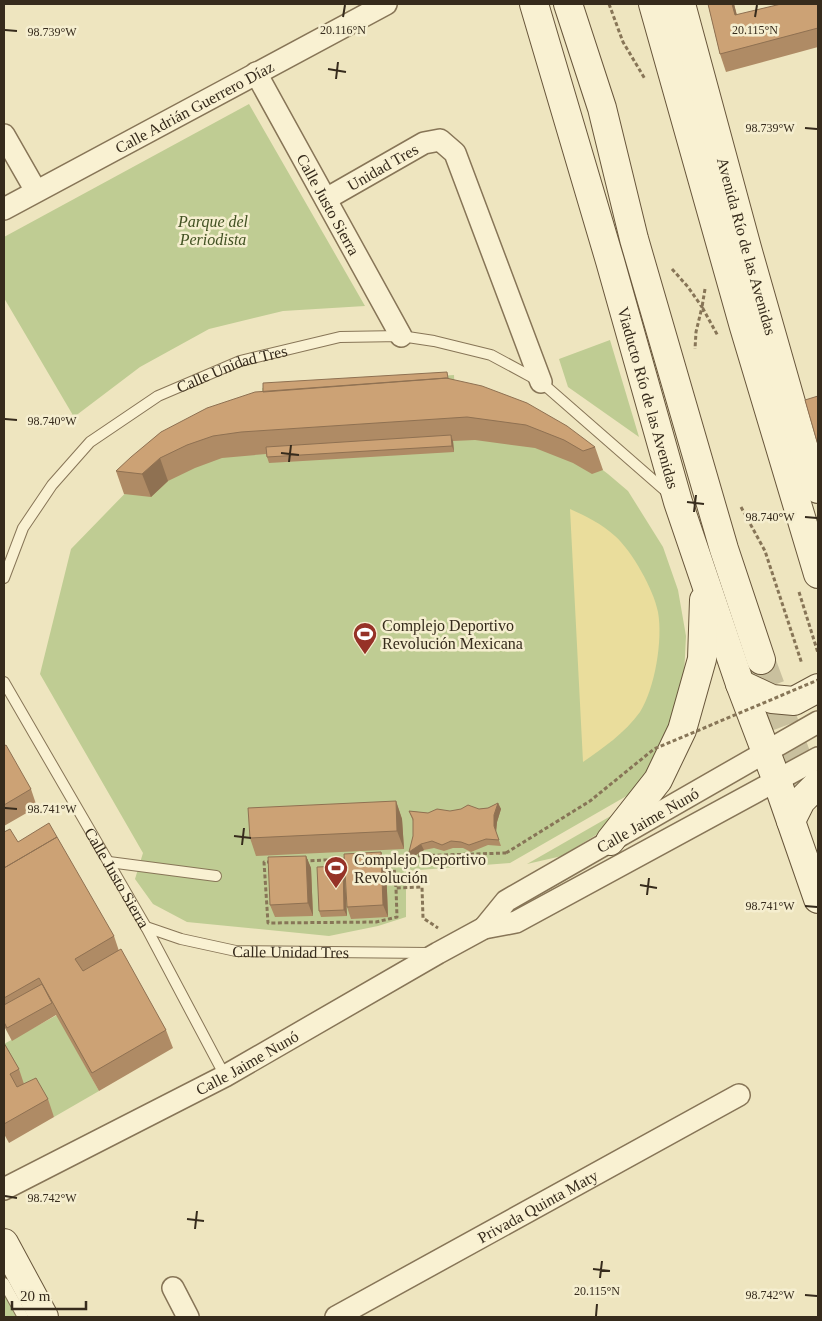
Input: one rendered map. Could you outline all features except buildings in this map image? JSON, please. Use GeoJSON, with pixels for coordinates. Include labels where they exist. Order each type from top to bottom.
{"type":"FeatureCollection","features":[{"type":"Feature","properties":{"kind":"street","name":"Calle Adrián Guerrero Díaz"},"geometry":{"type":"LineString","coordinates":[[4,209],[386,4]]}},
{"type":"Feature","properties":{"kind":"street","name":"Viaducto Río de las Avenidas"},"geometry":{"type":"LineString","coordinates":[[534,4],[678,502],[704,584],[818,898]]}},
{"type":"Feature","properties":{"kind":"street","name":"Viaducto Río de las Avenidas"},"geometry":{"type":"LineString","coordinates":[[568,4],[602,108],[634,239],[724,549],[761,660]]}},
{"type":"Feature","properties":{"kind":"street"},"geometry":{"type":"LineString","coordinates":[[652,4],[744,327],[818,574]]}},
{"type":"Feature","properties":{"kind":"street","name":"Avenida Río de las Avenidas"},"geometry":{"type":"LineString","coordinates":[[681,4],[748,251],[804,448],[818,489]]}},
{"type":"Feature","properties":{"kind":"street","name":"Calle Justo Sierra"},"geometry":{"type":"LineString","coordinates":[[256,73],[400,336]]}},
{"type":"Feature","properties":{"kind":"street"},"geometry":{"type":"LineString","coordinates":[[4,134],[36,191]]}},
{"type":"Feature","properties":{"kind":"street","name":"Unidad Tres"},"geometry":{"type":"LineString","coordinates":[[326,199],[424,143],[440,140]]}},
{"type":"Feature","properties":{"kind":"street","name":"Calle Unidad Tres"},"geometry":{"type":"LineString","coordinates":[[440,140],[455,153],[541,382]]}},
{"type":"Feature","properties":{"kind":"street"},"geometry":{"type":"LineString","coordinates":[[707,199],[748,251],[744,327]]}},
{"type":"Feature","properties":{"kind":"street"},"geometry":{"type":"LineString","coordinates":[[634,239],[623,308],[664,344]]}},
{"type":"Feature","properties":{"kind":"street"},"geometry":{"type":"LineString","coordinates":[[610,841],[658,780],[682,730],[702,659],[704,584]]}},
{"type":"Feature","properties":{"kind":"street"},"geometry":{"type":"LineString","coordinates":[[740,684],[772,699],[794,700],[818,688]]}},
{"type":"Feature","properties":{"kind":"street","name":"Calle Jaime Nunó"},"geometry":{"type":"LineString","coordinates":[[484,928],[506,900],[818,722]]}},
{"type":"Feature","properties":{"kind":"street","name":"Calle Jaime Nunó"},"geometry":{"type":"LineString","coordinates":[[4,1189],[225,1076],[484,928],[516,922],[818,758]]}},
{"type":"Feature","properties":{"kind":"street"},"geometry":{"type":"LineString","coordinates":[[791,821],[801,802],[818,784]]}},
{"type":"Feature","properties":{"kind":"street","name":"Privada Quinta Maty"},"geometry":{"type":"LineString","coordinates":[[336,1317],[739,1095]]}},
{"type":"Feature","properties":{"kind":"street"},"geometry":{"type":"LineString","coordinates":[[4,1243],[44,1317]]}},
{"type":"Feature","properties":{"kind":"street"},"geometry":{"type":"LineString","coordinates":[[173,1288],[188,1317]]}},
{"type":"Feature","properties":{"kind":"lane","name":"Calle Unidad Tres"},"geometry":{"type":"LineString","coordinates":[[4,578],[22,528],[52,485],[90,442],[158,396],[240,361],[340,337],[400,336],[434,341],[491,355],[541,382],[678,502]]}},
{"type":"Feature","properties":{"kind":"lane","name":"Calle Justo Sierra"},"geometry":{"type":"LineString","coordinates":[[4,682],[146,927],[225,1076]]}},
{"type":"Feature","properties":{"kind":"lane"},"geometry":{"type":"LineString","coordinates":[[109,862],[216,876]]}},
{"type":"Feature","properties":{"kind":"lane","name":"Calle Unidad Tres"},"geometry":{"type":"LineString","coordinates":[[146,927],[181,939],[236,951],[438,953]]}},
{"type":"Feature","properties":{"kind":"lane"},"geometry":{"type":"LineString","coordinates":[[4,1283],[23,1317]]}},
{"type":"Feature","properties":{"kind":"path"},"geometry":{"type":"LineString","coordinates":[[669,266],[702,307],[696,332],[695,355]]}},
{"type":"Feature","properties":{"kind":"path"},"geometry":{"type":"LineString","coordinates":[[739,505],[765,551],[802,664]]}},
{"type":"Feature","properties":{"kind":"path"},"geometry":{"type":"LineString","coordinates":[[374,858],[506,853],[590,801],[654,749],[818,680]]}},
{"type":"Feature","properties":{"kind":"path"},"geometry":{"type":"LineString","coordinates":[[274,862],[264,862],[268,923],[376,922],[397,917],[394,857]]}},
{"type":"Feature","properties":{"kind":"path"},"geometry":{"type":"LineString","coordinates":[[294,861],[354,858]]}},
{"type":"Feature","properties":{"kind":"path"},"geometry":{"type":"LineString","coordinates":[[396,888],[422,887],[423,918],[460,942]]}},
{"type":"Feature","properties":{"kind":"green space","name":"Parque del Periodista"},"geometry":{"type":"Polygon","coordinates":[[[249,104],[365,306],[283,311],[209,329],[140,367],[74,417],[4,298],[4,237],[249,104]]]}},
{"type":"Feature","properties":{"kind":"green space"},"geometry":{"type":"Polygon","coordinates":[[[610,340],[639,437],[568,387],[559,359],[610,340]]]}},
{"type":"Feature","properties":{"kind":"green space","name":"Complejo Deportivo Revolución Mexicana"},"geometry":{"type":"Polygon","coordinates":[[[454,375],[455,401],[575,449],[628,491],[663,547],[678,590],[686,636],[684,676],[675,721],[656,758],[630,794],[510,863],[406,871],[406,917],[378,926],[329,936],[187,922],[153,904],[135,879],[143,853],[40,674],[71,549],[139,479],[264,415],[262,388],[454,375]]]}},
{"type":"Feature","properties":{"kind":"green space"},"geometry":{"type":"Polygon","coordinates":[[[630,805],[599,833],[562,856],[527,864],[630,805]]]}},
{"type":"Feature","properties":{"kind":"green space"},"geometry":{"type":"Polygon","coordinates":[[[57,1015],[99,1091],[54,1117],[42,1096],[24,1105],[4,1044],[57,1015]]]}},
{"type":"Feature","properties":{"kind":"green space"},"geometry":{"type":"Polygon","coordinates":[[[4,1289],[19,1317],[4,1317],[4,1289]]]}},
{"type":"Feature","properties":{"kind":"sand"},"geometry":{"type":"Polygon","coordinates":[[[570,509],[588,517],[605,528],[622,543],[641,571],[652,593],[656,603],[659,623],[654,677],[640,712],[621,733],[583,762],[570,509]]]}},
{"type":"Feature","properties":{"kind":"tunnel"},"geometry":{"type":"LineString","coordinates":[[761,660],[818,813]]}},
{"type":"Feature","properties":{"kind":"place","name":"Complejo Deportivo Revolución Mexicana"},"geometry":{"type":"Point","coordinates":[365,655]}},
{"type":"Feature","properties":{"kind":"place","name":"Complejo Deportivo Revolución"},"geometry":{"type":"Point","coordinates":[336,889]}}]}
